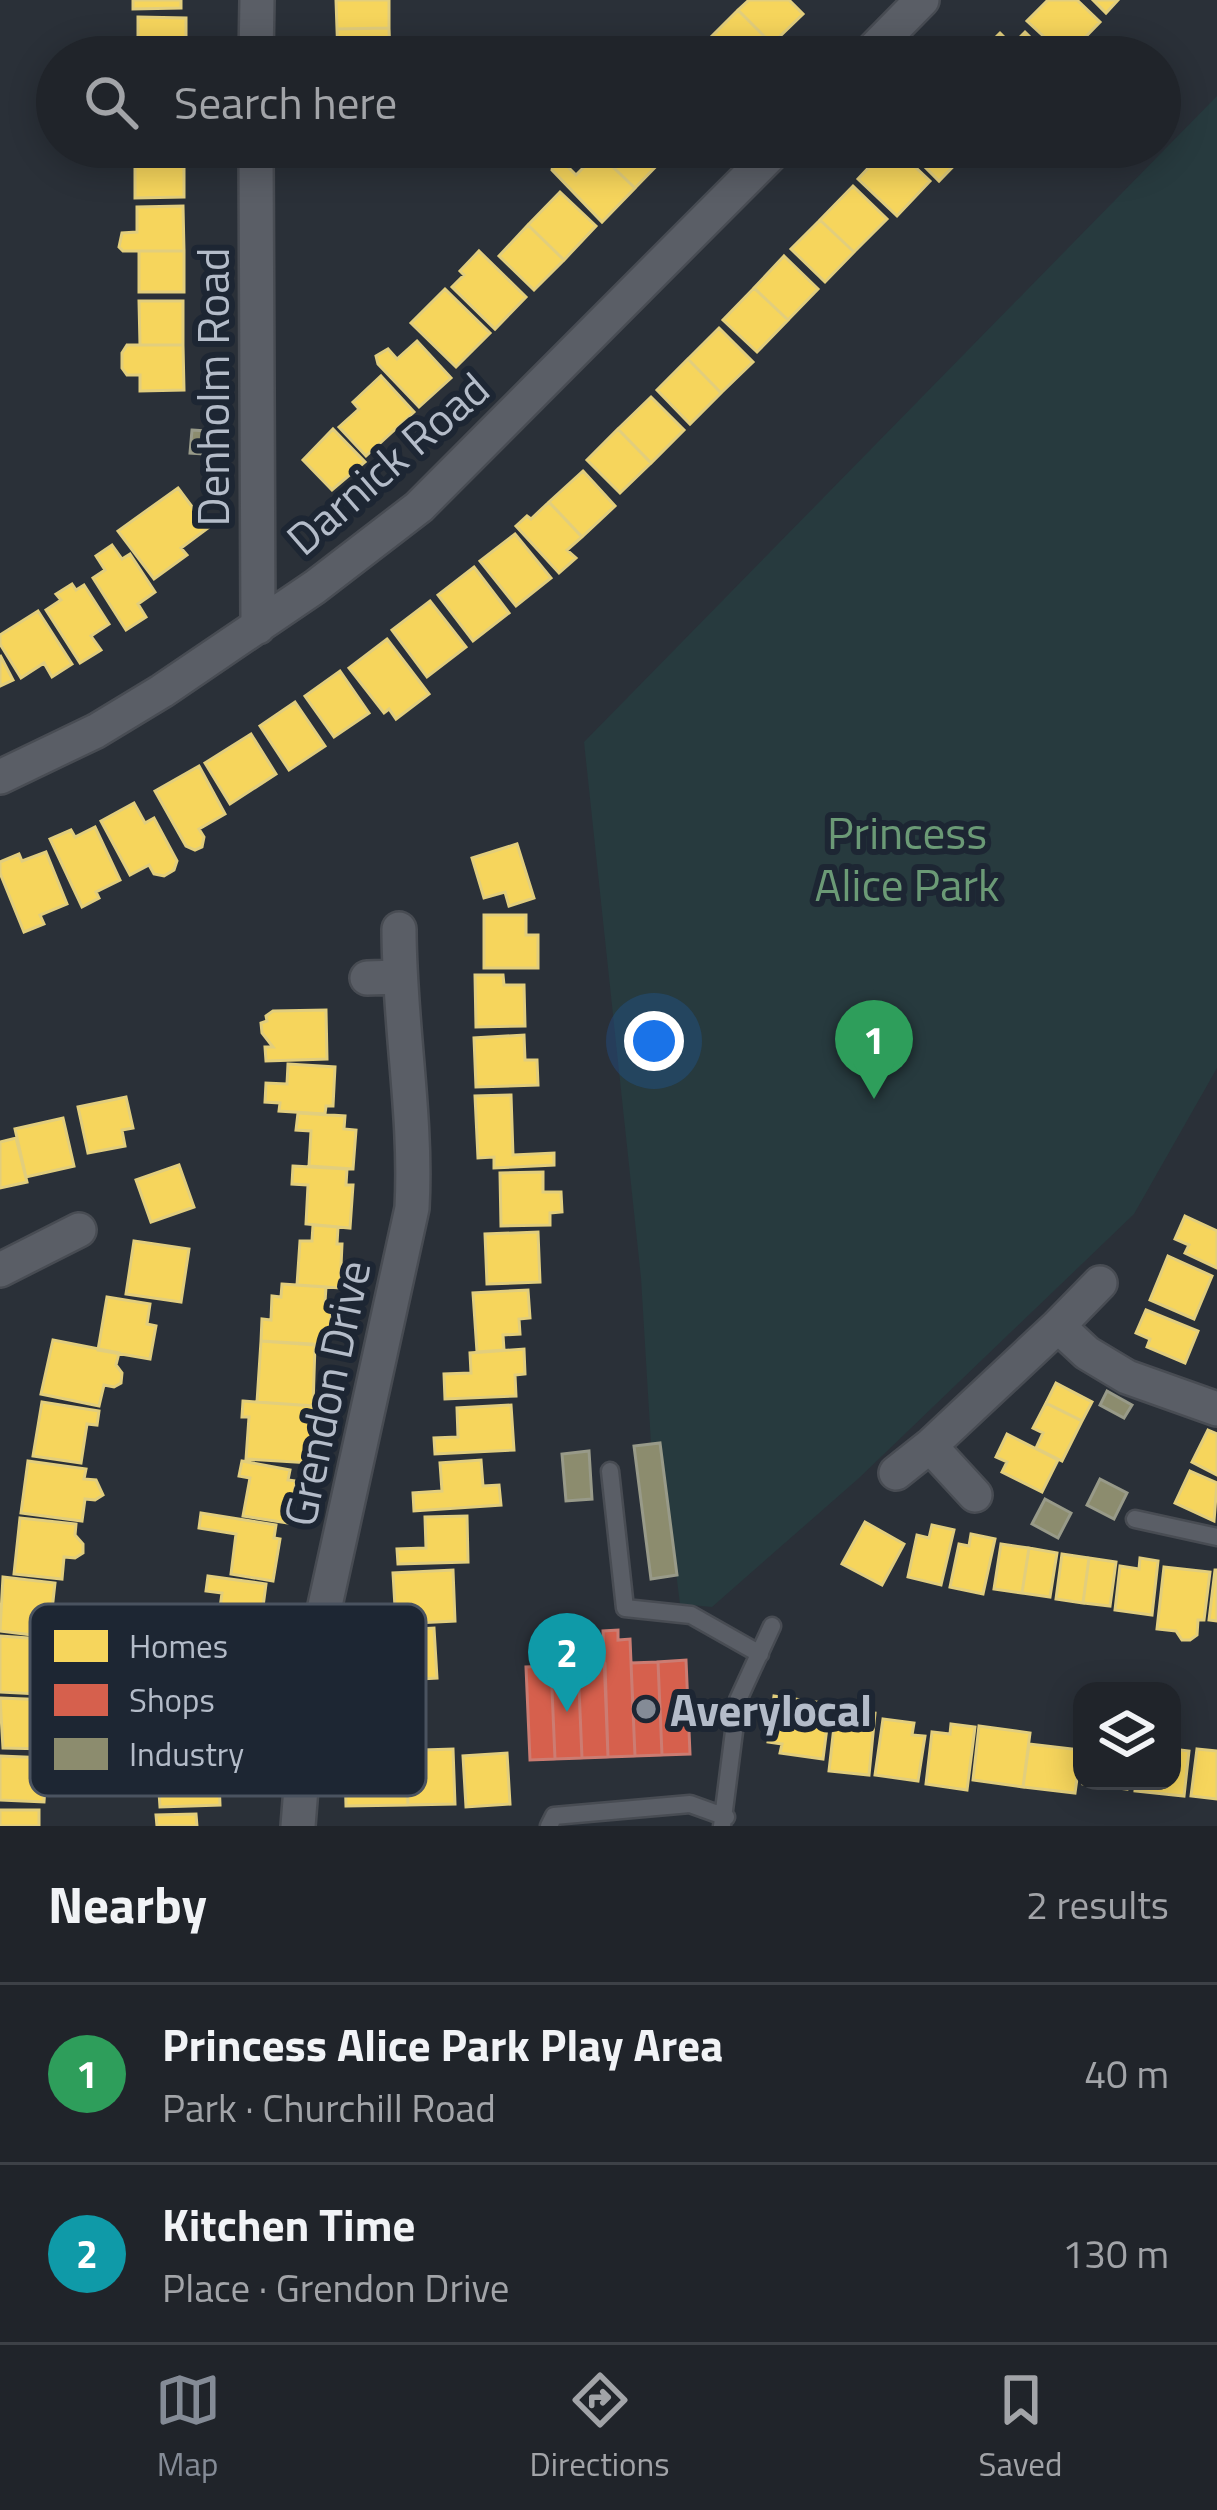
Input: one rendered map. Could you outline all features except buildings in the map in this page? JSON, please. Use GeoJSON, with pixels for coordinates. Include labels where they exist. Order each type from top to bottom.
{"type":"FeatureCollection","features":[{"type":"Feature","properties":{"kind":"street"},"geometry":{"type":"LineString","coordinates":[[256,0],[256,36]]}},
{"type":"Feature","properties":{"kind":"street"},"geometry":{"type":"LineString","coordinates":[[887,36],[922,0]]}},
{"type":"Feature","properties":{"kind":"street","name":"Denholm Road"},"geometry":{"type":"LineString","coordinates":[[256,168],[258,627]]}},
{"type":"Feature","properties":{"kind":"street","name":"Darnick Road"},"geometry":{"type":"LineString","coordinates":[[0,777],[96,731],[258,627],[370,546],[452,477],[757,168]]}},
{"type":"Feature","properties":{"kind":"street","name":"Grendon Drive"},"geometry":{"type":"LineString","coordinates":[[325,1604],[412,1208],[416,1146],[383,978],[399,929]]}},
{"type":"Feature","properties":{"kind":"street"},"geometry":{"type":"LineString","coordinates":[[0,1270],[79,1230]]}},
{"type":"Feature","properties":{"kind":"street"},"geometry":{"type":"LineString","coordinates":[[896,1473],[1100,1283]]}},
{"type":"Feature","properties":{"kind":"street"},"geometry":{"type":"LineString","coordinates":[[1058,1325],[1087,1353],[1127,1377],[1217,1409]]}},
{"type":"Feature","properties":{"kind":"street"},"geometry":{"type":"LineString","coordinates":[[930,1446],[974,1495]]}},
{"type":"Feature","properties":{"kind":"street","name":"Grendon Drive"},"geometry":{"type":"LineString","coordinates":[[298,1826],[300,1796]]}},
{"type":"Feature","properties":{"kind":"lane"},"geometry":{"type":"LineString","coordinates":[[610,1471],[625,1608],[691,1615],[760,1654]]}},
{"type":"Feature","properties":{"kind":"lane"},"geometry":{"type":"LineString","coordinates":[[1135,1519],[1217,1537]]}},
{"type":"Feature","properties":{"kind":"lane"},"geometry":{"type":"LineString","coordinates":[[549,1826],[554,1816],[690,1804],[724,1822],[738,1700],[772,1626]]}},
{"type":"Feature","properties":{"kind":"green space","name":"Princess Alice Park"},"geometry":{"type":"Polygon","coordinates":[[[1217,96],[1217,1068],[1134,1214],[859,1478],[712,1607],[680,1604],[660,1444],[651,1444],[641,1278],[584,742],[1146,168],[1181,168],[1181,133],[1217,96]]]}},
{"type":"Feature","properties":{"kind":"place","name":"Princess Alice Park Play Area"},"geometry":{"type":"Point","coordinates":[874,1099]}},
{"type":"Feature","properties":{"kind":"place","name":"Averylocal"},"geometry":{"type":"Point","coordinates":[646,1709]}},
{"type":"Feature","properties":{"kind":"place","name":"Kitchen Time"},"geometry":{"type":"Point","coordinates":[567,1712]}}]}
